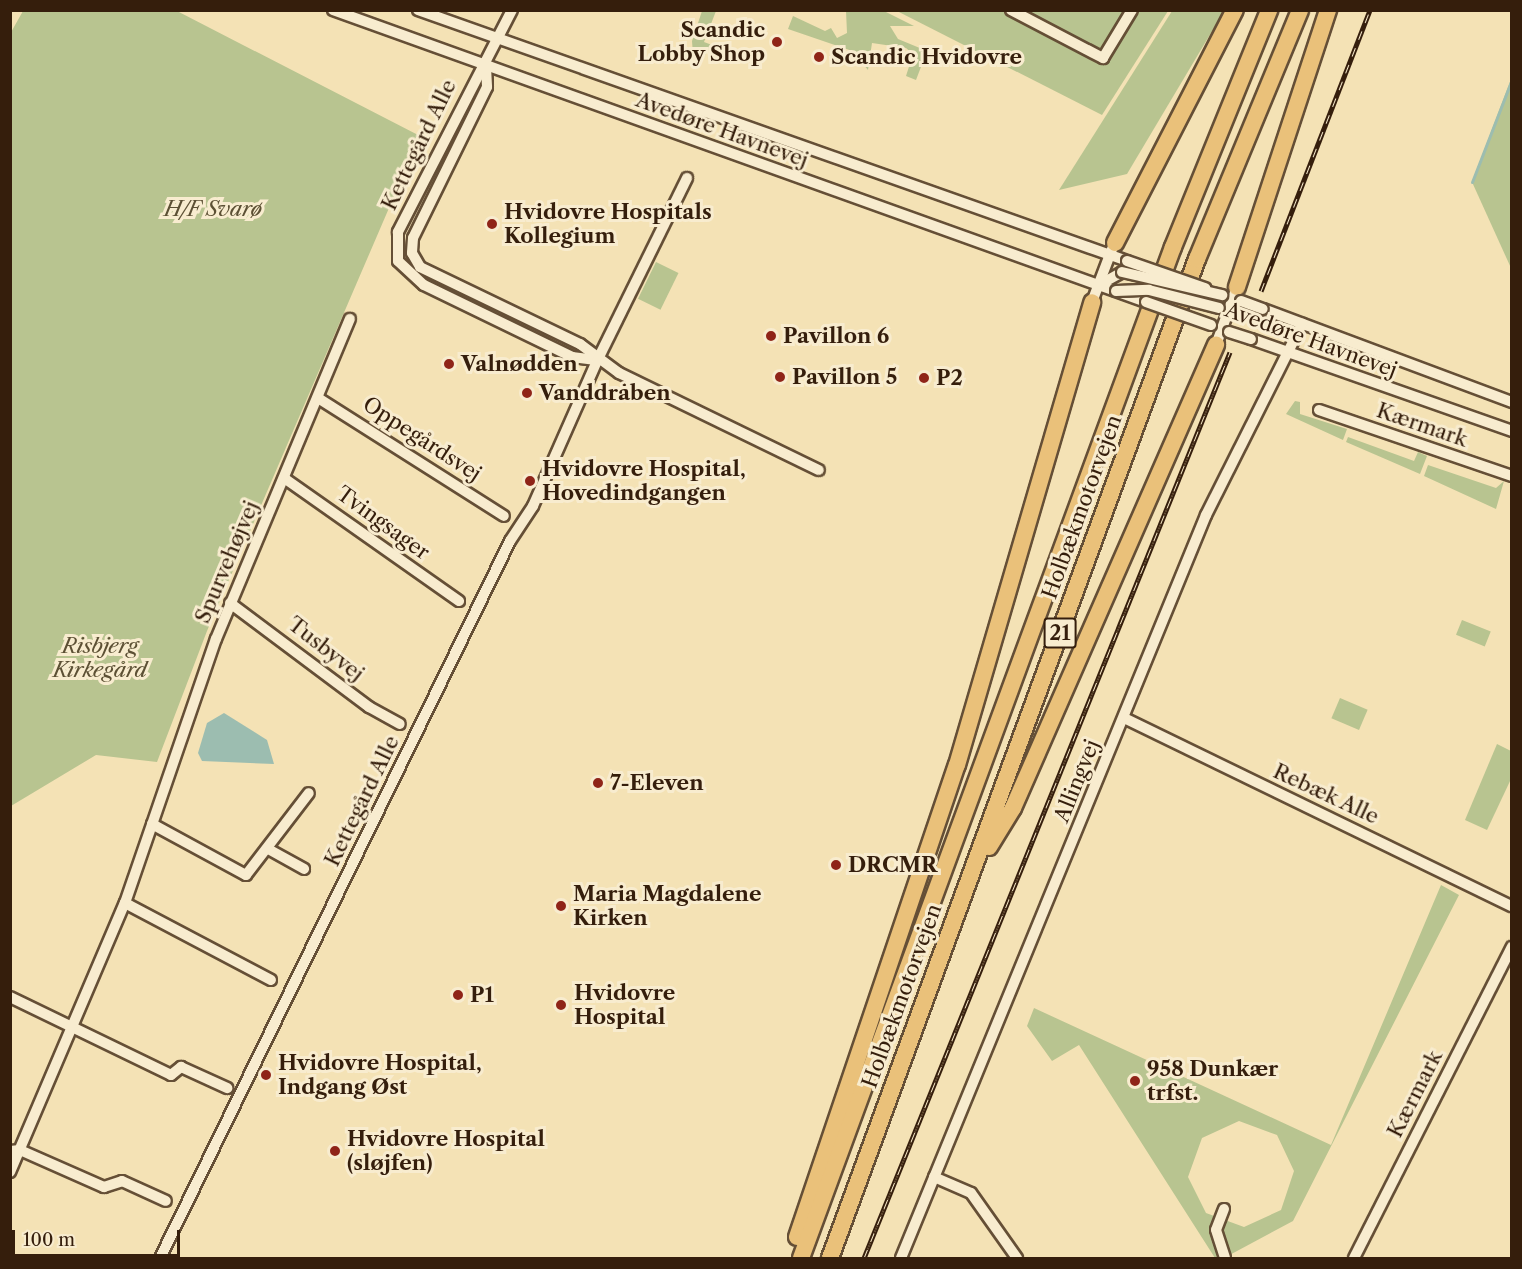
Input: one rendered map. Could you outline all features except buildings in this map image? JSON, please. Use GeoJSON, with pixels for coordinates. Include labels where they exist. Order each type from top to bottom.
{"type":"FeatureCollection","features":[{"type":"Feature","properties":{"kind":"highway"},"geometry":{"type":"LineString","coordinates":[[1112,249],[1235,10]]}},
{"type":"Feature","properties":{"kind":"highway","name":"Holbækmotorvejen"},"geometry":{"type":"LineString","coordinates":[[801,1258],[1173,247],[1269,10]]}},
{"type":"Feature","properties":{"kind":"highway","name":"Holbækmotorvejen"},"geometry":{"type":"LineString","coordinates":[[830,1258],[1197,259],[1300,10]]}},
{"type":"Feature","properties":{"kind":"highway"},"geometry":{"type":"LineString","coordinates":[[1237,296],[1328,10]]}},
{"type":"Feature","properties":{"kind":"highway"},"geometry":{"type":"LineString","coordinates":[[790,1258],[957,765],[1092,302]]}},
{"type":"Feature","properties":{"kind":"highway"},"geometry":{"type":"LineString","coordinates":[[969,878],[1012,808],[1215,345]]}},
{"type":"Feature","properties":{"kind":"street","name":"Avedøre Havnevej"},"geometry":{"type":"LineString","coordinates":[[333,10],[486,67],[1512,432]]}},
{"type":"Feature","properties":{"kind":"street","name":"Avedøre Havnevej"},"geometry":{"type":"LineString","coordinates":[[418,10],[1112,249],[1127,261],[1222,295],[1237,296],[1263,309],[1512,402]]}},
{"type":"Feature","properties":{"kind":"street"},"geometry":{"type":"LineString","coordinates":[[486,67],[512,10]]}},
{"type":"Feature","properties":{"kind":"street"},"geometry":{"type":"LineString","coordinates":[[1011,10],[1103,58],[1132,10]]}},
{"type":"Feature","properties":{"kind":"street","name":"Kettegård Alle"},"geometry":{"type":"LineString","coordinates":[[486,67],[472,82],[398,232],[398,261],[424,285],[572,357],[597,361]]}},
{"type":"Feature","properties":{"kind":"street","name":"Kettegård Alle"},"geometry":{"type":"LineString","coordinates":[[486,67],[487,87],[413,238],[412,253],[420,267],[580,344],[597,361]]}},
{"type":"Feature","properties":{"kind":"street","name":"Kettegård Alle"},"geometry":{"type":"LineString","coordinates":[[160,1258],[505,551],[533,506],[597,361],[687,178]]}},
{"type":"Feature","properties":{"kind":"street"},"geometry":{"type":"LineString","coordinates":[[1092,302],[1112,249]]}},
{"type":"Feature","properties":{"kind":"street"},"geometry":{"type":"LineString","coordinates":[[1098,285],[1122,272],[1222,295]]}},
{"type":"Feature","properties":{"kind":"street"},"geometry":{"type":"LineString","coordinates":[[1116,291],[1149,290],[1219,308],[1237,296]]}},
{"type":"Feature","properties":{"kind":"street"},"geometry":{"type":"LineString","coordinates":[[1215,345],[1237,296]]}},
{"type":"Feature","properties":{"kind":"street","name":"Spurvehøjvej"},"geometry":{"type":"LineString","coordinates":[[10,1172],[15,1151],[74,1027],[125,903],[230,603],[350,319]]}},
{"type":"Feature","properties":{"kind":"street","name":"Allingvej"},"geometry":{"type":"LineString","coordinates":[[901,1258],[1206,515],[1302,324]]}},
{"type":"Feature","properties":{"kind":"street"},"geometry":{"type":"LineString","coordinates":[[597,361],[819,470]]}},
{"type":"Feature","properties":{"kind":"street","name":"Oppegårdsvej"},"geometry":{"type":"LineString","coordinates":[[318,398],[504,516]]}},
{"type":"Feature","properties":{"kind":"street","name":"Kærmark"},"geometry":{"type":"LineString","coordinates":[[1319,410],[1512,476]]}},
{"type":"Feature","properties":{"kind":"street","name":"Tvingsager"},"geometry":{"type":"LineString","coordinates":[[284,478],[459,601]]}},
{"type":"Feature","properties":{"kind":"street","name":"Tusbyvej"},"geometry":{"type":"LineString","coordinates":[[230,603],[369,707],[400,724]]}},
{"type":"Feature","properties":{"kind":"street","name":"Rebæk Alle"},"geometry":{"type":"LineString","coordinates":[[1124,718],[1512,906]]}},
{"type":"Feature","properties":{"kind":"street"},"geometry":{"type":"LineString","coordinates":[[152,824],[246,875],[270,850],[309,793]]}},
{"type":"Feature","properties":{"kind":"street"},"geometry":{"type":"LineString","coordinates":[[270,850],[304,869]]}},
{"type":"Feature","properties":{"kind":"street"},"geometry":{"type":"LineString","coordinates":[[125,903],[271,980]]}},
{"type":"Feature","properties":{"kind":"street","name":"Kærmark"},"geometry":{"type":"LineString","coordinates":[[1354,1258],[1512,948]]}},
{"type":"Feature","properties":{"kind":"street"},"geometry":{"type":"LineString","coordinates":[[10,997],[171,1075],[181,1066],[227,1088]]}},
{"type":"Feature","properties":{"kind":"street"},"geometry":{"type":"LineString","coordinates":[[15,1151],[104,1187],[122,1181],[166,1201]]}},
{"type":"Feature","properties":{"kind":"street"},"geometry":{"type":"LineString","coordinates":[[934,1177],[971,1193],[1017,1258]]}},
{"type":"Feature","properties":{"kind":"street"},"geometry":{"type":"LineString","coordinates":[[1224,1209],[1216,1230],[1225,1258]]}},
{"type":"Feature","properties":{"kind":"green space","name":"H/F Svarø"},"geometry":{"type":"Polygon","coordinates":[[[23,11],[177,11],[420,136],[207,631],[157,762],[96,755],[11,806],[10,34],[23,11]]]}},
{"type":"Feature","properties":{"kind":"green space"},"geometry":{"type":"Polygon","coordinates":[[[702,11],[716,11],[704,42],[712,45],[702,60],[693,55],[692,41],[702,11]]]}},
{"type":"Feature","properties":{"kind":"green space"},"geometry":{"type":"Polygon","coordinates":[[[846,11],[884,11],[914,26],[890,26],[898,39],[927,51],[916,80],[906,76],[913,54],[906,48],[872,43],[868,70],[863,64],[859,67],[864,55],[788,29],[793,16],[825,31],[831,28],[837,38],[847,33],[846,11]]]}},
{"type":"Feature","properties":{"kind":"green space"},"geometry":{"type":"Polygon","coordinates":[[[897,11],[1168,11],[1102,115],[897,11]]]}},
{"type":"Feature","properties":{"kind":"green space"},"geometry":{"type":"Polygon","coordinates":[[[1172,11],[1224,11],[1127,174],[1059,190],[1172,11]]]}},
{"type":"Feature","properties":{"kind":"green space"},"geometry":{"type":"Polygon","coordinates":[[[1511,79],[1511,268],[1472,182],[1511,79]]]}},
{"type":"Feature","properties":{"kind":"green space"},"geometry":{"type":"Polygon","coordinates":[[[656,262],[678,273],[660,310],[638,299],[656,262]]]}},
{"type":"Feature","properties":{"kind":"green space"},"geometry":{"type":"Polygon","coordinates":[[[1295,401],[1300,402],[1300,414],[1347,429],[1343,440],[1286,414],[1295,401]]]}},
{"type":"Feature","properties":{"kind":"green space"},"geometry":{"type":"Polygon","coordinates":[[[1348,437],[1414,461],[1418,452],[1427,456],[1420,474],[1346,442],[1348,437]]]}},
{"type":"Feature","properties":{"kind":"green space"},"geometry":{"type":"Polygon","coordinates":[[[1428,465],[1496,488],[1504,481],[1496,509],[1424,476],[1428,465]]]}},
{"type":"Feature","properties":{"kind":"green space"},"geometry":{"type":"Polygon","coordinates":[[[1462,620],[1491,632],[1485,646],[1456,635],[1462,620]]]}},
{"type":"Feature","properties":{"kind":"green space"},"geometry":{"type":"Polygon","coordinates":[[[1340,698],[1368,710],[1359,730],[1331,718],[1340,698]]]}},
{"type":"Feature","properties":{"kind":"green space"},"geometry":{"type":"Polygon","coordinates":[[[1497,744],[1511,751],[1511,779],[1487,830],[1465,820],[1497,744]]]}},
{"type":"Feature","properties":{"kind":"green space"},"geometry":{"type":"Polygon","coordinates":[[[1441,885],[1459,895],[1293,1221],[1224,1258],[1215,1258],[1079,1045],[1052,1061],[1027,1026],[1034,1008],[1331,1145],[1441,885]],[[1239,1121],[1202,1138],[1188,1177],[1206,1213],[1244,1227],[1281,1210],[1294,1171],[1277,1135],[1239,1121]]]}},
{"type":"Feature","properties":{"kind":"shaded area"},"geometry":{"type":"Polygon","coordinates":[[[224,713],[267,740],[274,764],[202,761],[198,753],[207,723],[224,713]]]}},
{"type":"Feature","properties":{"kind":"waterway"},"geometry":{"type":"LineString","coordinates":[[1472,182],[1512,79]]}},
{"type":"Feature","properties":{"kind":"railway"},"geometry":{"type":"LineString","coordinates":[[1261,291],[1370,10]]}},
{"type":"Feature","properties":{"kind":"railway"},"geometry":{"type":"LineString","coordinates":[[864,1258],[1230,352]]}},
{"type":"Feature","properties":{"kind":"place","name":"Scandic Lobby Shop"},"geometry":{"type":"Point","coordinates":[777,42]}},
{"type":"Feature","properties":{"kind":"place","name":"Scandic Hvidovre"},"geometry":{"type":"Point","coordinates":[819,57]}},
{"type":"Feature","properties":{"kind":"place","name":"Hvidovre Hospitals Kollegium"},"geometry":{"type":"Point","coordinates":[492,224]}},
{"type":"Feature","properties":{"kind":"place","name":"Pavillon 6"},"geometry":{"type":"Point","coordinates":[771,336]}},
{"type":"Feature","properties":{"kind":"place","name":"Valnødden"},"geometry":{"type":"Point","coordinates":[449,364]}},
{"type":"Feature","properties":{"kind":"place","name":"Pavillon 5"},"geometry":{"type":"Point","coordinates":[780,377]}},
{"type":"Feature","properties":{"kind":"place","name":"P2"},"geometry":{"type":"Point","coordinates":[924,378]}},
{"type":"Feature","properties":{"kind":"place","name":"Vanddråben"},"geometry":{"type":"Point","coordinates":[527,393]}},
{"type":"Feature","properties":{"kind":"place","name":"Hvidovre Hospital, Hovedindgangen"},"geometry":{"type":"Point","coordinates":[530,481]}},
{"type":"Feature","properties":{"kind":"place","name":"7-Eleven"},"geometry":{"type":"Point","coordinates":[598,783]}},
{"type":"Feature","properties":{"kind":"place","name":"DRCMR"},"geometry":{"type":"Point","coordinates":[836,865]}},
{"type":"Feature","properties":{"kind":"place","name":"Maria Magdalene Kirken"},"geometry":{"type":"Point","coordinates":[561,906]}},
{"type":"Feature","properties":{"kind":"place","name":"P1"},"geometry":{"type":"Point","coordinates":[458,995]}},
{"type":"Feature","properties":{"kind":"place","name":"Hvidovre Hospital"},"geometry":{"type":"Point","coordinates":[561,1005]}},
{"type":"Feature","properties":{"kind":"place","name":"Hvidovre Hospital, Indgang Øst"},"geometry":{"type":"Point","coordinates":[266,1075]}},
{"type":"Feature","properties":{"kind":"place","name":"958 Dunkær trfst."},"geometry":{"type":"Point","coordinates":[1135,1081]}},
{"type":"Feature","properties":{"kind":"place","name":"Hvidovre Hospital (sløjfen)"},"geometry":{"type":"Point","coordinates":[335,1151]}},
{"type":"Feature","properties":{"kind":"park label","name":"Risbjerg Kirkegård"},"geometry":{"type":"Point","coordinates":[100,658]}}]}
